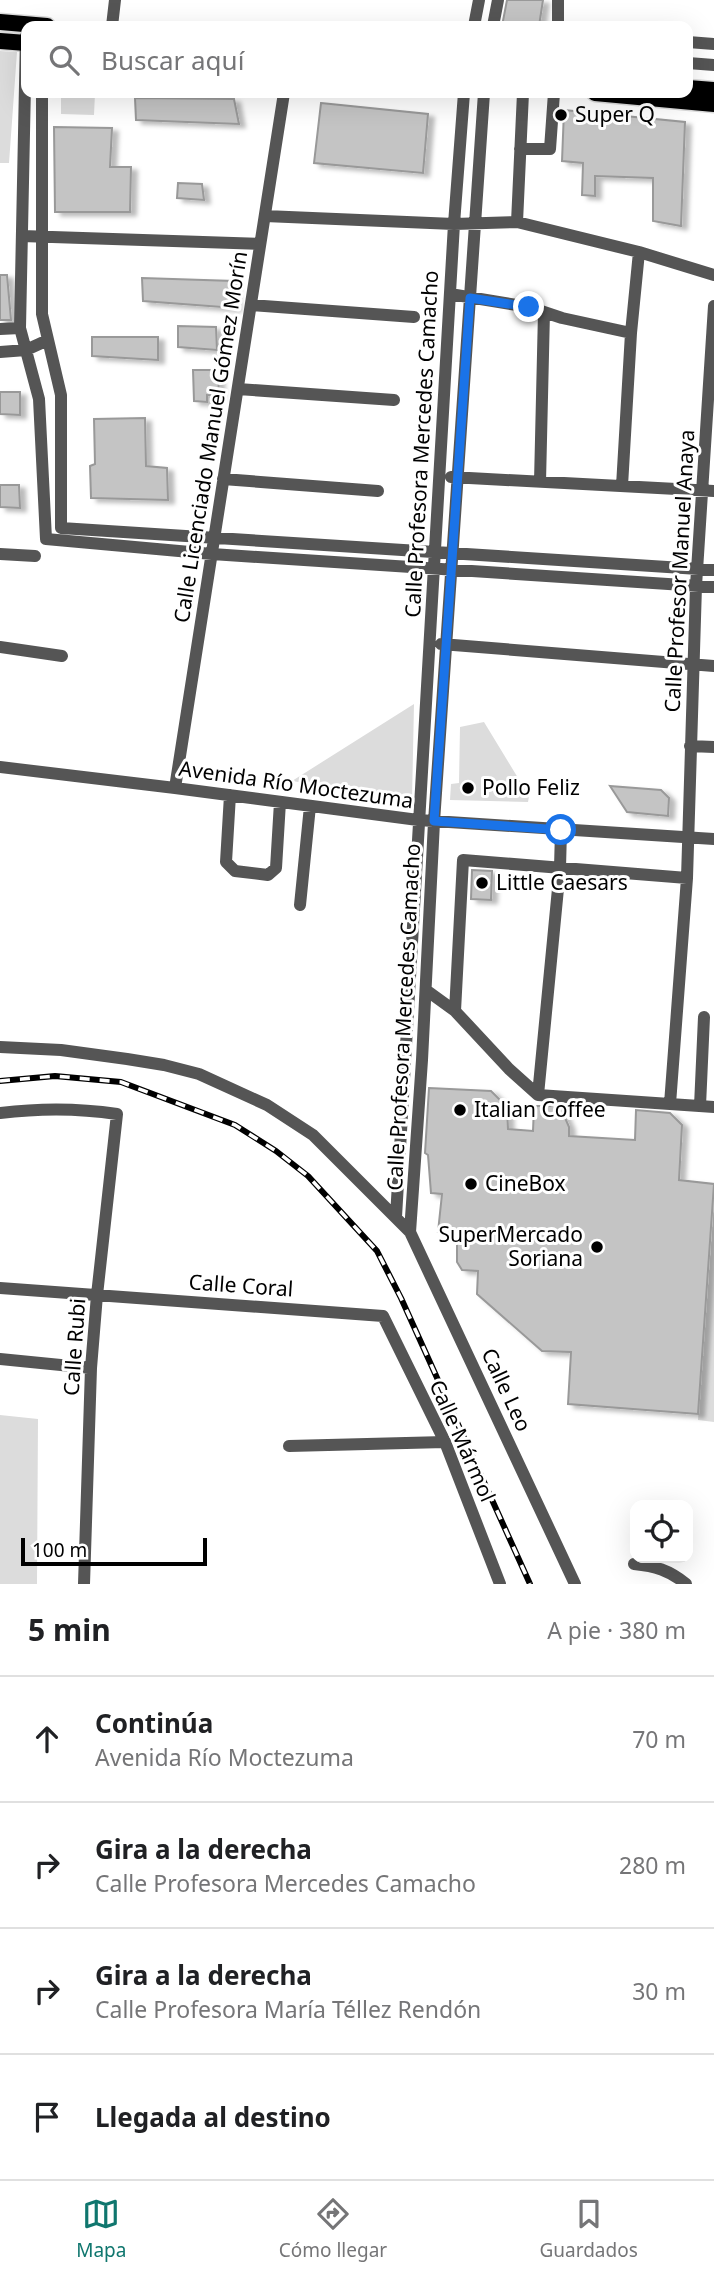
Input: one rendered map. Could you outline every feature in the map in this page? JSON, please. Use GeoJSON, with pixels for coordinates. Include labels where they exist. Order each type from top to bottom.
{"type":"FeatureCollection","features":[{"type":"Feature","properties":{"kind":"main road"},"geometry":{"type":"LineString","coordinates":[[0,22],[21,24]]}},
{"type":"Feature","properties":{"kind":"main road"},"geometry":{"type":"LineString","coordinates":[[0,41],[21,43]]}},
{"type":"Feature","properties":{"kind":"main road"},"geometry":{"type":"LineString","coordinates":[[693,88],[714,90]]}},
{"type":"Feature","properties":{"kind":"main road"},"geometry":{"type":"LineString","coordinates":[[649,98],[714,104]]}},
{"type":"Feature","properties":{"kind":"street"},"geometry":{"type":"LineString","coordinates":[[112,21],[115,0]]}},
{"type":"Feature","properties":{"kind":"street"},"geometry":{"type":"LineString","coordinates":[[475,21],[479,0]]}},
{"type":"Feature","properties":{"kind":"street"},"geometry":{"type":"LineString","coordinates":[[495,21],[498,0]]}},
{"type":"Feature","properties":{"kind":"street"},"geometry":{"type":"LineString","coordinates":[[558,0],[558,21]]}},
{"type":"Feature","properties":{"kind":"street"},"geometry":{"type":"LineString","coordinates":[[693,42],[714,44]]}},
{"type":"Feature","properties":{"kind":"street"},"geometry":{"type":"LineString","coordinates":[[693,63],[714,65]]}},
{"type":"Feature","properties":{"kind":"street"},"geometry":{"type":"LineString","coordinates":[[25,98],[20,328],[39,399],[46,538],[212,554],[714,587]]}},
{"type":"Feature","properties":{"kind":"street"},"geometry":{"type":"LineString","coordinates":[[42,98],[42,314],[61,395],[61,528],[714,570]]}},
{"type":"Feature","properties":{"kind":"street","name":"Calle Licenciado Manuel Gómez Morín"},"geometry":{"type":"LineString","coordinates":[[175,788],[283,98]]}},
{"type":"Feature","properties":{"kind":"street","name":"Calle Profesora Mercedes Camacho"},"geometry":{"type":"LineString","coordinates":[[396,1217],[464,98]]}},
{"type":"Feature","properties":{"kind":"street","name":"Calle Profesora Mercedes Camacho"},"geometry":{"type":"LineString","coordinates":[[410,1232],[434,821],[484,98]]}},
{"type":"Feature","properties":{"kind":"street"},"geometry":{"type":"LineString","coordinates":[[517,222],[523,98]]}},
{"type":"Feature","properties":{"kind":"street"},"geometry":{"type":"LineString","coordinates":[[520,149],[550,149],[554,98]]}},
{"type":"Feature","properties":{"kind":"street"},"geometry":{"type":"LineString","coordinates":[[265,216],[454,224],[517,222],[639,252],[714,275]]}},
{"type":"Feature","properties":{"kind":"street"},"geometry":{"type":"LineString","coordinates":[[22,236],[260,244]]}},
{"type":"Feature","properties":{"kind":"street"},"geometry":{"type":"LineString","coordinates":[[622,486],[631,333],[639,252]]}},
{"type":"Feature","properties":{"kind":"street"},"geometry":{"type":"LineString","coordinates":[[450,294],[529,307],[631,333]]}},
{"type":"Feature","properties":{"kind":"street"},"geometry":{"type":"LineString","coordinates":[[251,305],[414,317]]}},
{"type":"Feature","properties":{"kind":"street","name":"Calle Profesor Manuel Anaya"},"geometry":{"type":"LineString","coordinates":[[670,1104],[687,878],[696,586],[708,491],[714,306]]}},
{"type":"Feature","properties":{"kind":"street"},"geometry":{"type":"LineString","coordinates":[[540,482],[544,312]]}},
{"type":"Feature","properties":{"kind":"street"},"geometry":{"type":"LineString","coordinates":[[0,329],[20,328]]}},
{"type":"Feature","properties":{"kind":"street"},"geometry":{"type":"LineString","coordinates":[[0,352],[26,350],[48,340]]}},
{"type":"Feature","properties":{"kind":"street"},"geometry":{"type":"LineString","coordinates":[[238,389],[394,400]]}},
{"type":"Feature","properties":{"kind":"street"},"geometry":{"type":"LineString","coordinates":[[440,476],[708,491]]}},
{"type":"Feature","properties":{"kind":"street"},"geometry":{"type":"LineString","coordinates":[[223,479],[379,491]]}},
{"type":"Feature","properties":{"kind":"street"},"geometry":{"type":"LineString","coordinates":[[0,554],[35,556]]}},
{"type":"Feature","properties":{"kind":"street"},"geometry":{"type":"LineString","coordinates":[[430,643],[714,666]]}},
{"type":"Feature","properties":{"kind":"street"},"geometry":{"type":"LineString","coordinates":[[0,647],[62,656]]}},
{"type":"Feature","properties":{"kind":"street"},"geometry":{"type":"LineString","coordinates":[[690,746],[714,747]]}},
{"type":"Feature","properties":{"kind":"street","name":"Avenida Río Moctezuma"},"geometry":{"type":"LineString","coordinates":[[0,767],[418,820],[714,839]]}},
{"type":"Feature","properties":{"kind":"street"},"geometry":{"type":"LineString","coordinates":[[230,795],[226,862],[235,871],[268,875],[276,868],[280,802]]}},
{"type":"Feature","properties":{"kind":"street"},"geometry":{"type":"LineString","coordinates":[[300,905],[310,806]]}},
{"type":"Feature","properties":{"kind":"street"},"geometry":{"type":"LineString","coordinates":[[538,1095],[560,868],[561,830]]}},
{"type":"Feature","properties":{"kind":"street"},"geometry":{"type":"LineString","coordinates":[[456,1011],[463,860],[687,878]]}},
{"type":"Feature","properties":{"kind":"street"},"geometry":{"type":"LineString","coordinates":[[426,989],[456,1011],[509,1069],[538,1095],[714,1107]]}},
{"type":"Feature","properties":{"kind":"street"},"geometry":{"type":"LineString","coordinates":[[700,1106],[704,1017]]}},
{"type":"Feature","properties":{"kind":"street","name":"Calle Leo"},"geometry":{"type":"LineString","coordinates":[[0,1047],[61,1050],[127,1059],[198,1074],[267,1105],[313,1135],[410,1232],[575,1584]]}},
{"type":"Feature","properties":{"kind":"street"},"geometry":{"type":"LineString","coordinates":[[404,1059],[422,1060]]}},
{"type":"Feature","properties":{"kind":"street","name":"Calle Rubi"},"geometry":{"type":"LineString","coordinates":[[0,1112],[50,1108],[88,1109],[117,1114],[97,1295],[83,1584]]}},
{"type":"Feature","properties":{"kind":"street","name":"Calle Coral"},"geometry":{"type":"LineString","coordinates":[[0,1288],[383,1316]]}},
{"type":"Feature","properties":{"kind":"street","name":"Calle Mármol"},"geometry":{"type":"LineString","coordinates":[[383,1316],[445,1442],[500,1584]]}},
{"type":"Feature","properties":{"kind":"street"},"geometry":{"type":"LineString","coordinates":[[0,1359],[92,1368]]}},
{"type":"Feature","properties":{"kind":"street"},"geometry":{"type":"LineString","coordinates":[[289,1446],[445,1442]]}},
{"type":"Feature","properties":{"kind":"street"},"geometry":{"type":"LineString","coordinates":[[635,1564],[657,1566],[675,1575],[685,1584]]}},
{"type":"Feature","properties":{"kind":"shaded area"},"geometry":{"type":"Polygon","coordinates":[[[0,51],[17,52],[9,163],[0,163],[0,51]]]}},
{"type":"Feature","properties":{"kind":"shaded area"},"geometry":{"type":"Polygon","coordinates":[[[61,98],[95,98],[94,115],[61,114],[61,98]]]}},
{"type":"Feature","properties":{"kind":"shaded area"},"geometry":{"type":"Polygon","coordinates":[[[414,704],[412,800],[292,781],[414,704]]]}},
{"type":"Feature","properties":{"kind":"shaded area"},"geometry":{"type":"Polygon","coordinates":[[[484,722],[529,796],[528,802],[450,800],[451,784],[459,783],[460,727],[484,722]]]}},
{"type":"Feature","properties":{"kind":"shaded area"},"geometry":{"type":"Polygon","coordinates":[[[714,1205],[714,1422],[698,1420],[714,1205]]]}},
{"type":"Feature","properties":{"kind":"shaded area"},"geometry":{"type":"Polygon","coordinates":[[[0,1415],[38,1419],[37,1584],[0,1584],[0,1415]]]}},
{"type":"Feature","properties":{"kind":"building"},"geometry":{"type":"Polygon","coordinates":[[[507,0],[543,0],[540,21],[503,21],[507,0]]]}},
{"type":"Feature","properties":{"kind":"building"},"geometry":{"type":"Polygon","coordinates":[[[135,98],[234,99],[239,124],[136,120],[135,98]]]}},
{"type":"Feature","properties":{"kind":"building"},"geometry":{"type":"Polygon","coordinates":[[[321,103],[428,114],[423,173],[314,163],[321,103]]]}},
{"type":"Feature","properties":{"kind":"building"},"geometry":{"type":"Polygon","coordinates":[[[564,110],[685,122],[681,226],[653,221],[653,178],[595,176],[595,196],[582,195],[583,163],[562,161],[564,110]]]}},
{"type":"Feature","properties":{"kind":"building"},"geometry":{"type":"Polygon","coordinates":[[[54,127],[112,128],[110,167],[131,167],[130,212],[55,212],[54,127]]]}},
{"type":"Feature","properties":{"kind":"building"},"geometry":{"type":"Polygon","coordinates":[[[178,183],[202,184],[204,200],[177,198],[178,183]]]}},
{"type":"Feature","properties":{"kind":"building"},"geometry":{"type":"Polygon","coordinates":[[[0,275],[7,275],[11,320],[0,320],[0,275]]]}},
{"type":"Feature","properties":{"kind":"building"},"geometry":{"type":"Polygon","coordinates":[[[142,278],[234,281],[235,308],[143,301],[142,278]]]}},
{"type":"Feature","properties":{"kind":"building"},"geometry":{"type":"Polygon","coordinates":[[[178,326],[216,327],[217,350],[178,347],[178,326]]]}},
{"type":"Feature","properties":{"kind":"building"},"geometry":{"type":"Polygon","coordinates":[[[92,337],[158,337],[158,360],[92,356],[92,337]]]}},
{"type":"Feature","properties":{"kind":"building"},"geometry":{"type":"Polygon","coordinates":[[[193,370],[218,370],[219,396],[207,395],[207,402],[194,401],[193,370]]]}},
{"type":"Feature","properties":{"kind":"building"},"geometry":{"type":"Polygon","coordinates":[[[0,392],[20,392],[20,415],[0,414],[0,392]]]}},
{"type":"Feature","properties":{"kind":"building"},"geometry":{"type":"Polygon","coordinates":[[[145,418],[146,466],[167,468],[168,500],[91,498],[90,466],[95,464],[94,419],[145,418]]]}},
{"type":"Feature","properties":{"kind":"building"},"geometry":{"type":"Polygon","coordinates":[[[0,485],[19,485],[20,508],[0,507],[0,485]]]}},
{"type":"Feature","properties":{"kind":"building"},"geometry":{"type":"Polygon","coordinates":[[[610,786],[661,790],[669,798],[668,816],[627,812],[610,786]]]}},
{"type":"Feature","properties":{"kind":"building","name":"Little Caesars"},"geometry":{"type":"Polygon","coordinates":[[[472,870],[492,871],[491,900],[471,899],[472,870]]]}},
{"type":"Feature","properties":{"kind":"building","name":"SuperMercado Soriana"},"geometry":{"type":"Polygon","coordinates":[[[429,1088],[491,1091],[507,1107],[508,1129],[533,1131],[534,1106],[560,1106],[569,1127],[569,1136],[635,1140],[636,1110],[670,1113],[682,1125],[679,1180],[714,1184],[698,1414],[568,1404],[571,1352],[542,1351],[477,1294],[478,1271],[462,1270],[457,1262],[457,1232],[438,1232],[442,1194],[431,1193],[428,1155],[425,1153],[429,1088]]]}},
{"type":"Feature","properties":{"kind":"railway"},"geometry":{"type":"LineString","coordinates":[[0,1081],[55,1076],[121,1082],[235,1125],[276,1151],[308,1176],[377,1251],[401,1298],[530,1584]]}},
{"type":"Feature","properties":{"kind":"place","name":"Super Q"},"geometry":{"type":"Point","coordinates":[561,115]}},
{"type":"Feature","properties":{"kind":"place","name":"Pollo Feliz"},"geometry":{"type":"Point","coordinates":[468,788]}},
{"type":"Feature","properties":{"kind":"place","name":"Little Caesars"},"geometry":{"type":"Point","coordinates":[482,883]}},
{"type":"Feature","properties":{"kind":"place","name":"Italian Coffee"},"geometry":{"type":"Point","coordinates":[460,1110]}},
{"type":"Feature","properties":{"kind":"place","name":"CineBox"},"geometry":{"type":"Point","coordinates":[471,1184]}},
{"type":"Feature","properties":{"kind":"place","name":"SuperMercado Soriana"},"geometry":{"type":"Point","coordinates":[597,1247]}},
{"type":"Feature","properties":{"kind":"route"},"geometry":{"type":"LineString","coordinates":[[529,307],[470,298],[434,821],[561,830]]}}]}
